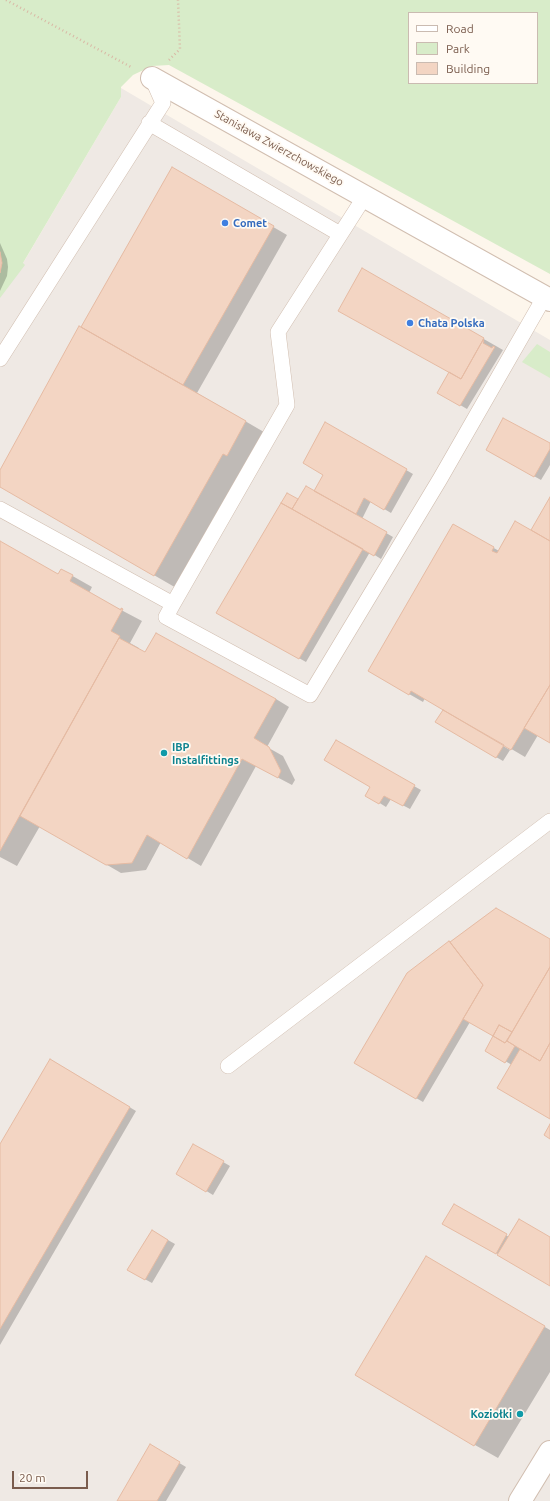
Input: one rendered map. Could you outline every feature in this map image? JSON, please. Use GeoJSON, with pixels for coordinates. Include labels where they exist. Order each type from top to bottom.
{"type":"FeatureCollection","features":[{"type":"Feature","properties":{"kind":"street","name":"Stanisława Zwierzchowskiego"},"geometry":{"type":"LineString","coordinates":[[152,78],[547,298]]}},
{"type":"Feature","properties":{"kind":"street"},"geometry":{"type":"LineString","coordinates":[[520,1501],[550,1452]]}},
{"type":"Feature","properties":{"kind":"lane"},"geometry":{"type":"LineString","coordinates":[[0,358],[163,103],[152,78]]}},
{"type":"Feature","properties":{"kind":"lane"},"geometry":{"type":"LineString","coordinates":[[149,123],[340,234]]}},
{"type":"Feature","properties":{"kind":"lane"},"geometry":{"type":"LineString","coordinates":[[365,196],[278,332],[287,405],[166,617],[310,695],[547,298]]}},
{"type":"Feature","properties":{"kind":"lane"},"geometry":{"type":"LineString","coordinates":[[0,509],[174,604]]}},
{"type":"Feature","properties":{"kind":"lane"},"geometry":{"type":"LineString","coordinates":[[228,1066],[550,820]]}},
{"type":"Feature","properties":{"kind":"path"},"geometry":{"type":"LineString","coordinates":[[6,0],[152,78],[180,49],[178,0]]}},
{"type":"Feature","properties":{"kind":"shaded area"},"geometry":{"type":"Polygon","coordinates":[[[121,88],[550,340],[550,1501],[0,1501],[0,290],[22,265],[121,97],[121,88]]]}},
{"type":"Feature","properties":{"kind":"green space"},"geometry":{"type":"Polygon","coordinates":[[[0,0],[550,0],[550,274],[169,65],[152,66],[133,75],[121,87],[121,97],[23,263],[25,265],[0,298],[0,0]]]}},
{"type":"Feature","properties":{"kind":"green space"},"geometry":{"type":"Polygon","coordinates":[[[537,344],[550,352],[550,378],[522,362],[537,344]]]}},
{"type":"Feature","properties":{"kind":"building"},"geometry":{"type":"Polygon","coordinates":[[[172,167],[274,226],[183,385],[81,327],[172,167]]]}},
{"type":"Feature","properties":{"kind":"building"},"geometry":{"type":"Polygon","coordinates":[[[0,252],[2,263],[0,273],[0,252]]]}},
{"type":"Feature","properties":{"kind":"building","name":"Chata Polska"},"geometry":{"type":"Polygon","coordinates":[[[362,268],[484,338],[461,379],[338,311],[362,268]]]}},
{"type":"Feature","properties":{"kind":"building"},"geometry":{"type":"Polygon","coordinates":[[[79,326],[246,421],[227,456],[223,454],[154,576],[0,487],[0,470],[79,326]]]}},
{"type":"Feature","properties":{"kind":"building"},"geometry":{"type":"Polygon","coordinates":[[[483,340],[483,343],[492,348],[493,346],[495,347],[460,406],[437,393],[449,372],[461,379],[483,340]]]}},
{"type":"Feature","properties":{"kind":"building"},"geometry":{"type":"Polygon","coordinates":[[[503,418],[550,443],[550,449],[534,477],[486,450],[503,418]]]}},
{"type":"Feature","properties":{"kind":"building"},"geometry":{"type":"Polygon","coordinates":[[[325,422],[407,469],[384,510],[364,498],[356,514],[314,491],[323,475],[303,463],[325,422]]]}},
{"type":"Feature","properties":{"kind":"building"},"geometry":{"type":"Polygon","coordinates":[[[306,486],[387,532],[374,556],[292,509],[306,486]]]}},
{"type":"Feature","properties":{"kind":"building"},"geometry":{"type":"Polygon","coordinates":[[[287,493],[298,499],[292,509],[281,503],[287,493]]]}},
{"type":"Feature","properties":{"kind":"building"},"geometry":{"type":"Polygon","coordinates":[[[550,497],[550,541],[531,530],[550,497]]]}},
{"type":"Feature","properties":{"kind":"building"},"geometry":{"type":"Polygon","coordinates":[[[281,503],[363,549],[299,659],[216,613],[281,503]]]}},
{"type":"Feature","properties":{"kind":"building"},"geometry":{"type":"Polygon","coordinates":[[[515,521],[550,541],[550,685],[511,750],[411,691],[409,695],[368,671],[453,524],[494,547],[492,551],[497,553],[515,521]]]}},
{"type":"Feature","properties":{"kind":"building"},"geometry":{"type":"Polygon","coordinates":[[[0,541],[58,574],[61,569],[73,575],[70,581],[121,610],[121,608],[123,609],[111,631],[120,636],[0,851],[0,541]]]}},
{"type":"Feature","properties":{"kind":"building","name":"IBP Instalfittings"},"geometry":{"type":"Polygon","coordinates":[[[156,633],[276,699],[254,738],[269,747],[281,771],[278,778],[242,759],[187,859],[147,835],[132,863],[106,865],[20,816],[119,638],[145,652],[156,633]]]}},
{"type":"Feature","properties":{"kind":"building"},"geometry":{"type":"Polygon","coordinates":[[[550,685],[550,743],[524,728],[550,685]]]}},
{"type":"Feature","properties":{"kind":"building"},"geometry":{"type":"Polygon","coordinates":[[[443,710],[504,745],[496,758],[435,722],[443,710]]]}},
{"type":"Feature","properties":{"kind":"building"},"geometry":{"type":"Polygon","coordinates":[[[336,740],[415,785],[403,806],[384,796],[379,804],[365,796],[370,787],[324,760],[336,740]]]}},
{"type":"Feature","properties":{"kind":"building"},"geometry":{"type":"Polygon","coordinates":[[[496,908],[550,939],[550,967],[512,1032],[499,1025],[493,1036],[463,1019],[483,985],[450,942],[496,908]]]}},
{"type":"Feature","properties":{"kind":"building"},"geometry":{"type":"Polygon","coordinates":[[[449,941],[483,985],[416,1099],[354,1063],[407,973],[449,941]]]}},
{"type":"Feature","properties":{"kind":"building"},"geometry":{"type":"Polygon","coordinates":[[[550,967],[550,1043],[540,1061],[507,1041],[550,967]]]}},
{"type":"Feature","properties":{"kind":"building"},"geometry":{"type":"Polygon","coordinates":[[[499,1025],[512,1032],[505,1043],[493,1036],[499,1025]]]}},
{"type":"Feature","properties":{"kind":"building"},"geometry":{"type":"Polygon","coordinates":[[[493,1036],[505,1043],[507,1041],[515,1046],[505,1063],[485,1051],[493,1036]]]}},
{"type":"Feature","properties":{"kind":"building"},"geometry":{"type":"Polygon","coordinates":[[[550,1043],[550,1119],[497,1088],[520,1049],[540,1061],[550,1043]]]}},
{"type":"Feature","properties":{"kind":"building"},"geometry":{"type":"Polygon","coordinates":[[[50,1059],[130,1107],[0,1329],[0,1144],[50,1059]]]}},
{"type":"Feature","properties":{"kind":"building"},"geometry":{"type":"Polygon","coordinates":[[[550,1124],[550,1139],[544,1135],[550,1124]]]}},
{"type":"Feature","properties":{"kind":"building"},"geometry":{"type":"Polygon","coordinates":[[[193,1144],[224,1161],[206,1192],[176,1174],[193,1144]]]}},
{"type":"Feature","properties":{"kind":"building"},"geometry":{"type":"Polygon","coordinates":[[[454,1204],[507,1234],[496,1254],[442,1224],[454,1204]]]}},
{"type":"Feature","properties":{"kind":"building"},"geometry":{"type":"Polygon","coordinates":[[[519,1219],[550,1237],[550,1286],[497,1255],[519,1219]]]}},
{"type":"Feature","properties":{"kind":"building"},"geometry":{"type":"Polygon","coordinates":[[[152,1230],[168,1240],[145,1280],[127,1270],[152,1230]]]}},
{"type":"Feature","properties":{"kind":"building"},"geometry":{"type":"Polygon","coordinates":[[[426,1256],[545,1326],[474,1446],[355,1375],[426,1256]]]}},
{"type":"Feature","properties":{"kind":"building"},"geometry":{"type":"Polygon","coordinates":[[[150,1444],[180,1462],[157,1501],[117,1501],[150,1444]]]}},
{"type":"Feature","properties":{"kind":"place","name":"Comet"},"geometry":{"type":"Point","coordinates":[225,223]}},
{"type":"Feature","properties":{"kind":"place","name":"Chata Polska"},"geometry":{"type":"Point","coordinates":[410,323]}},
{"type":"Feature","properties":{"kind":"place","name":"IBP Instalfittings"},"geometry":{"type":"Point","coordinates":[164,753]}},
{"type":"Feature","properties":{"kind":"place","name":"Koziołki"},"geometry":{"type":"Point","coordinates":[520,1414]}}]}
